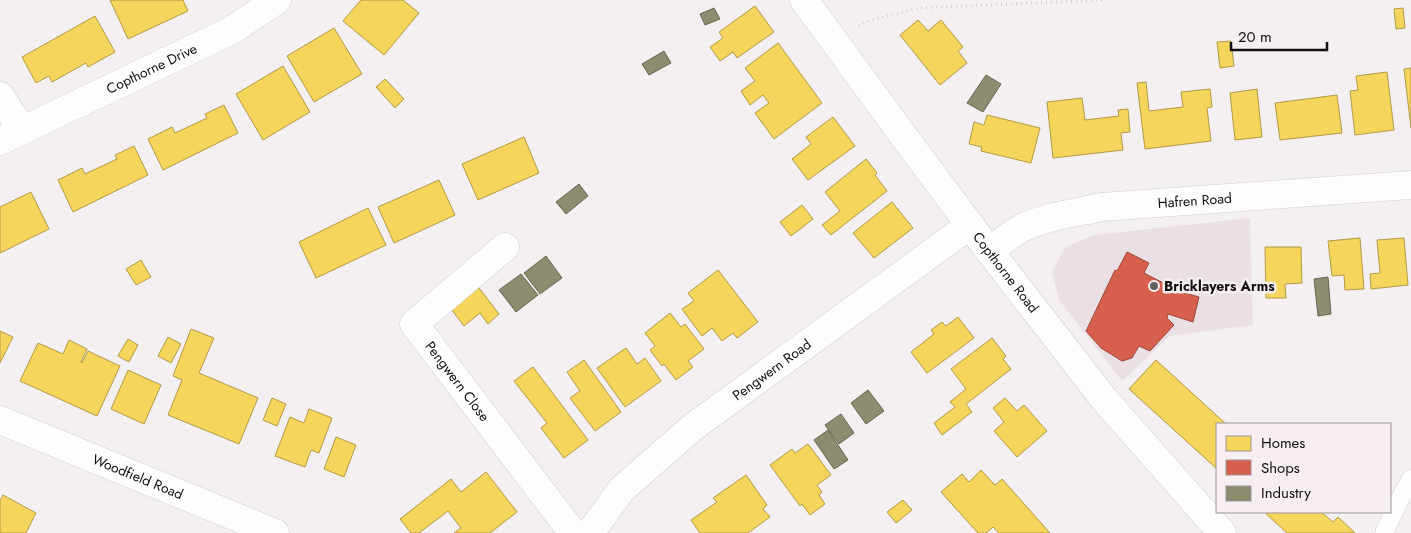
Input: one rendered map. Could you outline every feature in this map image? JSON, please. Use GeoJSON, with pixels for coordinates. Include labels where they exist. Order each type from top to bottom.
{"type":"FeatureCollection","features":[{"type":"Feature","properties":{"kind":"street","name":"Copthorne Drive"},"geometry":{"type":"LineString","coordinates":[[0,96],[11,136],[232,30],[277,0]]}},
{"type":"Feature","properties":{"kind":"street","name":"Copthorne Road"},"geometry":{"type":"LineString","coordinates":[[804,0],[904,138],[1104,399],[1222,533]]}},
{"type":"Feature","properties":{"kind":"street","name":"Hafren Road"},"geometry":{"type":"LineString","coordinates":[[990,252],[1021,229],[1053,217],[1102,207],[1411,185]]}},
{"type":"Feature","properties":{"kind":"street","name":"Pengwern Road"},"geometry":{"type":"LineString","coordinates":[[590,533],[622,489],[693,427],[970,225]]}},
{"type":"Feature","properties":{"kind":"street","name":"Pengwern Close"},"geometry":{"type":"LineString","coordinates":[[505,247],[414,324],[573,533]]}},
{"type":"Feature","properties":{"kind":"street","name":"Woodfield Road"},"geometry":{"type":"LineString","coordinates":[[0,420],[275,533]]}},
{"type":"Feature","properties":{"kind":"lane"},"geometry":{"type":"LineString","coordinates":[[1384,533],[1408,492]]}},
{"type":"Feature","properties":{"kind":"path"},"geometry":{"type":"LineString","coordinates":[[835,41],[869,20],[919,8],[1104,0]]}},
{"type":"Feature","properties":{"kind":"shaded area","name":"Bricklayers Arms"},"geometry":{"type":"Polygon","coordinates":[[[1250,218],[1253,325],[1170,336],[1122,381],[1059,300],[1052,272],[1065,247],[1094,235],[1250,218]]]}},
{"type":"Feature","properties":{"kind":"building: Homes"},"geometry":{"type":"Polygon","coordinates":[[[110,0],[183,0],[188,11],[128,39],[110,0]]]}},
{"type":"Feature","properties":{"kind":"building: Homes"},"geometry":{"type":"Polygon","coordinates":[[[361,0],[403,0],[419,13],[384,55],[343,21],[361,0]]]}},
{"type":"Feature","properties":{"kind":"building: Homes"},"geometry":{"type":"Polygon","coordinates":[[[755,6],[774,32],[737,58],[733,52],[720,61],[710,47],[723,38],[719,32],[755,6]]]}},
{"type":"Feature","properties":{"kind":"building: Homes"},"geometry":{"type":"Polygon","coordinates":[[[1403,8],[1405,28],[1396,29],[1394,9],[1403,8]]]}},
{"type":"Feature","properties":{"kind":"building: Homes"},"geometry":{"type":"Polygon","coordinates":[[[95,16],[115,52],[88,67],[86,63],[52,82],[49,76],[36,83],[22,57],[95,16]]]}},
{"type":"Feature","properties":{"kind":"building: Homes"},"geometry":{"type":"Polygon","coordinates":[[[918,20],[928,31],[941,20],[963,47],[958,51],[967,63],[940,85],[900,35],[918,20]]]}},
{"type":"Feature","properties":{"kind":"building: Homes"},"geometry":{"type":"Polygon","coordinates":[[[334,28],[362,74],[314,102],[287,56],[334,28]]]}},
{"type":"Feature","properties":{"kind":"building: Homes"},"geometry":{"type":"Polygon","coordinates":[[[1231,41],[1234,66],[1220,68],[1217,42],[1231,41]]]}},
{"type":"Feature","properties":{"kind":"building: Homes"},"geometry":{"type":"Polygon","coordinates":[[[778,43],[822,103],[774,139],[755,113],[769,103],[763,95],[750,105],[741,91],[755,81],[745,68],[778,43]]]}},
{"type":"Feature","properties":{"kind":"building: Homes"},"geometry":{"type":"Polygon","coordinates":[[[283,66],[310,112],[263,140],[236,94],[283,66]]]}},
{"type":"Feature","properties":{"kind":"building: Homes"},"geometry":{"type":"Polygon","coordinates":[[[1411,68],[1411,128],[1404,69],[1411,68]]]}},
{"type":"Feature","properties":{"kind":"building: Homes"},"geometry":{"type":"Polygon","coordinates":[[[1387,72],[1394,130],[1355,135],[1350,91],[1358,90],[1356,76],[1387,72]]]}},
{"type":"Feature","properties":{"kind":"building: Homes"},"geometry":{"type":"Polygon","coordinates":[[[385,79],[404,99],[395,108],[376,87],[385,79]]]}},
{"type":"Feature","properties":{"kind":"building: Homes"},"geometry":{"type":"Polygon","coordinates":[[[1146,82],[1149,111],[1183,107],[1181,92],[1210,89],[1212,107],[1207,108],[1211,141],[1145,149],[1137,83],[1146,82]]]}},
{"type":"Feature","properties":{"kind":"building: Homes"},"geometry":{"type":"Polygon","coordinates":[[[1257,89],[1262,137],[1235,140],[1230,93],[1257,89]]]}},
{"type":"Feature","properties":{"kind":"building: Homes"},"geometry":{"type":"Polygon","coordinates":[[[1337,95],[1342,133],[1280,140],[1275,103],[1337,95]]]}},
{"type":"Feature","properties":{"kind":"building: Homes"},"geometry":{"type":"Polygon","coordinates":[[[1082,98],[1085,120],[1119,116],[1118,110],[1128,109],[1130,132],[1121,133],[1123,150],[1053,158],[1047,102],[1082,98]]]}},
{"type":"Feature","properties":{"kind":"building: Homes"},"geometry":{"type":"Polygon","coordinates":[[[224,105],[238,133],[163,170],[148,139],[172,127],[175,133],[207,118],[205,114],[224,105]]]}},
{"type":"Feature","properties":{"kind":"building: Homes"},"geometry":{"type":"Polygon","coordinates":[[[987,115],[1040,128],[1031,163],[981,151],[982,147],[969,144],[974,122],[984,125],[987,115]]]}},
{"type":"Feature","properties":{"kind":"building: Homes"},"geometry":{"type":"Polygon","coordinates":[[[833,117],[855,146],[808,180],[792,159],[811,144],[806,137],[833,117]]]}},
{"type":"Feature","properties":{"kind":"building: Homes"},"geometry":{"type":"Polygon","coordinates":[[[524,137],[539,173],[478,200],[462,164],[524,137]]]}},
{"type":"Feature","properties":{"kind":"building: Homes"},"geometry":{"type":"Polygon","coordinates":[[[134,146],[148,175],[73,212],[58,180],[82,168],[85,174],[117,159],[115,155],[134,146]]]}},
{"type":"Feature","properties":{"kind":"building: Homes"},"geometry":{"type":"Polygon","coordinates":[[[866,159],[877,173],[875,175],[887,191],[831,235],[822,225],[840,211],[825,192],[866,159]]]}},
{"type":"Feature","properties":{"kind":"building: Homes"},"geometry":{"type":"Polygon","coordinates":[[[439,180],[455,215],[394,243],[378,207],[439,180]]]}},
{"type":"Feature","properties":{"kind":"building: Homes"},"geometry":{"type":"Polygon","coordinates":[[[31,192],[49,229],[0,253],[0,207],[31,192]]]}},
{"type":"Feature","properties":{"kind":"building: Homes"},"geometry":{"type":"Polygon","coordinates":[[[892,202],[913,228],[874,258],[853,233],[892,202]]]}},
{"type":"Feature","properties":{"kind":"building: Homes"},"geometry":{"type":"Polygon","coordinates":[[[802,205],[813,219],[791,236],[780,222],[802,205]]]}},
{"type":"Feature","properties":{"kind":"building: Homes"},"geometry":{"type":"Polygon","coordinates":[[[368,208],[386,245],[316,278],[299,242],[368,208]]]}},
{"type":"Feature","properties":{"kind":"building: Homes"},"geometry":{"type":"Polygon","coordinates":[[[1360,238],[1364,289],[1345,290],[1344,275],[1332,276],[1328,241],[1360,238]]]}},
{"type":"Feature","properties":{"kind":"building: Homes"},"geometry":{"type":"Polygon","coordinates":[[[1404,238],[1408,285],[1371,289],[1370,274],[1380,273],[1377,240],[1404,238]]]}},
{"type":"Feature","properties":{"kind":"building: Homes"},"geometry":{"type":"Polygon","coordinates":[[[1265,247],[1301,247],[1302,283],[1285,284],[1286,298],[1266,298],[1265,247]]]}},
{"type":"Feature","properties":{"kind":"building: Homes"},"geometry":{"type":"Polygon","coordinates":[[[141,260],[151,277],[136,285],[126,269],[141,260]]]}},
{"type":"Feature","properties":{"kind":"building: Homes"},"geometry":{"type":"Polygon","coordinates":[[[718,270],[758,322],[737,338],[733,333],[722,341],[712,328],[702,336],[682,309],[694,301],[688,293],[718,270]]]}},
{"type":"Feature","properties":{"kind":"building: Homes"},"geometry":{"type":"Polygon","coordinates":[[[476,284],[499,314],[488,324],[480,313],[464,326],[449,306],[476,284]]]}},
{"type":"Feature","properties":{"kind":"building: Homes"},"geometry":{"type":"Polygon","coordinates":[[[670,313],[681,327],[685,324],[704,349],[688,361],[693,367],[676,380],[650,350],[655,346],[645,333],[670,313]]]}},
{"type":"Feature","properties":{"kind":"building: Homes"},"geometry":{"type":"Polygon","coordinates":[[[958,317],[974,338],[927,373],[911,352],[934,334],[931,330],[942,322],[946,326],[958,317]]]}},
{"type":"Feature","properties":{"kind":"building: Homes"},"geometry":{"type":"Polygon","coordinates":[[[191,329],[214,338],[199,373],[258,398],[239,444],[168,415],[182,380],[173,376],[191,329]]]}},
{"type":"Feature","properties":{"kind":"building: Homes"},"geometry":{"type":"Polygon","coordinates":[[[0,331],[13,337],[0,363],[0,331]]]}},
{"type":"Feature","properties":{"kind":"building: Homes"},"geometry":{"type":"Polygon","coordinates":[[[168,337],[181,344],[171,363],[158,356],[168,337]]]}},
{"type":"Feature","properties":{"kind":"building: Homes"},"geometry":{"type":"Polygon","coordinates":[[[992,338],[1006,356],[1003,359],[1011,369],[966,404],[972,412],[942,435],[934,423],[955,407],[950,402],[966,389],[951,369],[992,338]]]}},
{"type":"Feature","properties":{"kind":"building: Homes"},"geometry":{"type":"Polygon","coordinates":[[[128,339],[138,345],[129,362],[118,356],[128,339]]]}},
{"type":"Feature","properties":{"kind":"building: Homes"},"geometry":{"type":"Polygon","coordinates":[[[69,340],[87,349],[82,363],[88,351],[120,366],[97,416],[20,381],[38,343],[63,354],[69,340]]]}},
{"type":"Feature","properties":{"kind":"building: Homes"},"geometry":{"type":"Polygon","coordinates":[[[626,348],[637,364],[645,358],[661,381],[625,407],[597,368],[626,348]]]}},
{"type":"Feature","properties":{"kind":"building: Homes"},"geometry":{"type":"Polygon","coordinates":[[[584,360],[621,412],[595,431],[570,398],[580,391],[567,372],[584,360]]]}},
{"type":"Feature","properties":{"kind":"building: Homes"},"geometry":{"type":"Polygon","coordinates":[[[1156,360],[1225,423],[1216,423],[1216,468],[1129,389],[1156,360]]]}},
{"type":"Feature","properties":{"kind":"building: Homes"},"geometry":{"type":"Polygon","coordinates":[[[533,367],[588,440],[564,458],[541,428],[547,423],[514,381],[533,367]]]}},
{"type":"Feature","properties":{"kind":"building: Homes"},"geometry":{"type":"Polygon","coordinates":[[[128,370],[161,385],[144,424],[111,409],[128,370]]]}},
{"type":"Feature","properties":{"kind":"building: Homes"},"geometry":{"type":"Polygon","coordinates":[[[272,398],[286,404],[277,426],[263,420],[272,398]]]}},
{"type":"Feature","properties":{"kind":"building: Homes"},"geometry":{"type":"Polygon","coordinates":[[[1005,398],[1017,411],[1024,405],[1047,431],[1017,457],[994,431],[1004,422],[993,408],[1005,398]]]}},
{"type":"Feature","properties":{"kind":"building: Homes"},"geometry":{"type":"Polygon","coordinates":[[[309,409],[332,418],[319,453],[311,450],[305,467],[275,456],[290,417],[304,423],[309,409]]]}},
{"type":"Feature","properties":{"kind":"building: Homes"},"geometry":{"type":"Polygon","coordinates":[[[336,437],[356,445],[344,477],[324,469],[336,437]]]}},
{"type":"Feature","properties":{"kind":"building: Homes"},"geometry":{"type":"Polygon","coordinates":[[[808,444],[831,475],[817,485],[822,492],[819,495],[825,504],[810,515],[802,504],[800,506],[770,465],[792,449],[795,453],[808,444]]]}},
{"type":"Feature","properties":{"kind":"building: Homes"},"geometry":{"type":"Polygon","coordinates":[[[981,470],[995,485],[1002,479],[1050,533],[999,533],[993,527],[986,533],[978,533],[941,492],[962,474],[969,482],[981,470]]]}},
{"type":"Feature","properties":{"kind":"building: Homes"},"geometry":{"type":"Polygon","coordinates":[[[486,472],[517,512],[490,533],[454,533],[461,528],[448,511],[419,533],[411,533],[400,519],[451,479],[461,492],[486,472]]]}},
{"type":"Feature","properties":{"kind":"building: Homes"},"geometry":{"type":"Polygon","coordinates":[[[746,475],[767,505],[763,509],[770,517],[748,533],[700,533],[691,520],[717,502],[713,498],[746,475]]]}},
{"type":"Feature","properties":{"kind":"building: Homes"},"geometry":{"type":"Polygon","coordinates":[[[3,495],[36,513],[26,533],[0,533],[0,501],[3,495]]]}},
{"type":"Feature","properties":{"kind":"building: Homes"},"geometry":{"type":"Polygon","coordinates":[[[903,500],[912,510],[896,523],[887,512],[903,500]]]}},
{"type":"Feature","properties":{"kind":"building: Homes"},"geometry":{"type":"Polygon","coordinates":[[[1265,513],[1322,513],[1333,522],[1338,517],[1355,533],[1287,533],[1265,513]]]}},
{"type":"Feature","properties":{"kind":"building: Shops"},"geometry":{"type":"Polygon","coordinates":[[[1127,252],[1149,263],[1144,273],[1174,290],[1199,297],[1193,322],[1168,314],[1167,318],[1174,325],[1150,351],[1139,346],[1132,358],[1122,361],[1101,348],[1086,331],[1115,270],[1117,271],[1127,252]]]}},
{"type":"Feature","properties":{"kind":"building: Industry"},"geometry":{"type":"Polygon","coordinates":[[[714,8],[720,19],[705,25],[700,14],[714,8]]]}},
{"type":"Feature","properties":{"kind":"building: Industry"},"geometry":{"type":"Polygon","coordinates":[[[664,51],[671,63],[649,75],[642,64],[664,51]]]}},
{"type":"Feature","properties":{"kind":"building: Industry"},"geometry":{"type":"Polygon","coordinates":[[[986,75],[1001,84],[983,112],[967,103],[986,75]]]}},
{"type":"Feature","properties":{"kind":"building: Industry"},"geometry":{"type":"Polygon","coordinates":[[[579,184],[588,196],[566,214],[556,202],[579,184]]]}},
{"type":"Feature","properties":{"kind":"building: Industry"},"geometry":{"type":"Polygon","coordinates":[[[546,256],[562,278],[540,294],[524,273],[546,256]]]}},
{"type":"Feature","properties":{"kind":"building: Industry"},"geometry":{"type":"Polygon","coordinates":[[[521,274],[538,295],[516,312],[499,290],[521,274]]]}},
{"type":"Feature","properties":{"kind":"building: Industry"},"geometry":{"type":"Polygon","coordinates":[[[1328,277],[1331,314],[1318,316],[1314,279],[1328,277]]]}},
{"type":"Feature","properties":{"kind":"building: Industry"},"geometry":{"type":"Polygon","coordinates":[[[868,390],[884,411],[866,424],[851,403],[868,390]]]}},
{"type":"Feature","properties":{"kind":"building: Industry"},"geometry":{"type":"Polygon","coordinates":[[[841,414],[854,433],[839,444],[825,425],[841,414]]]}},
{"type":"Feature","properties":{"kind":"building: Industry"},"geometry":{"type":"Polygon","coordinates":[[[828,430],[848,460],[834,469],[814,440],[828,430]]]}},
{"type":"Feature","properties":{"kind":"place","name":"Bricklayers Arms"},"geometry":{"type":"Point","coordinates":[1154,286]}}]}
